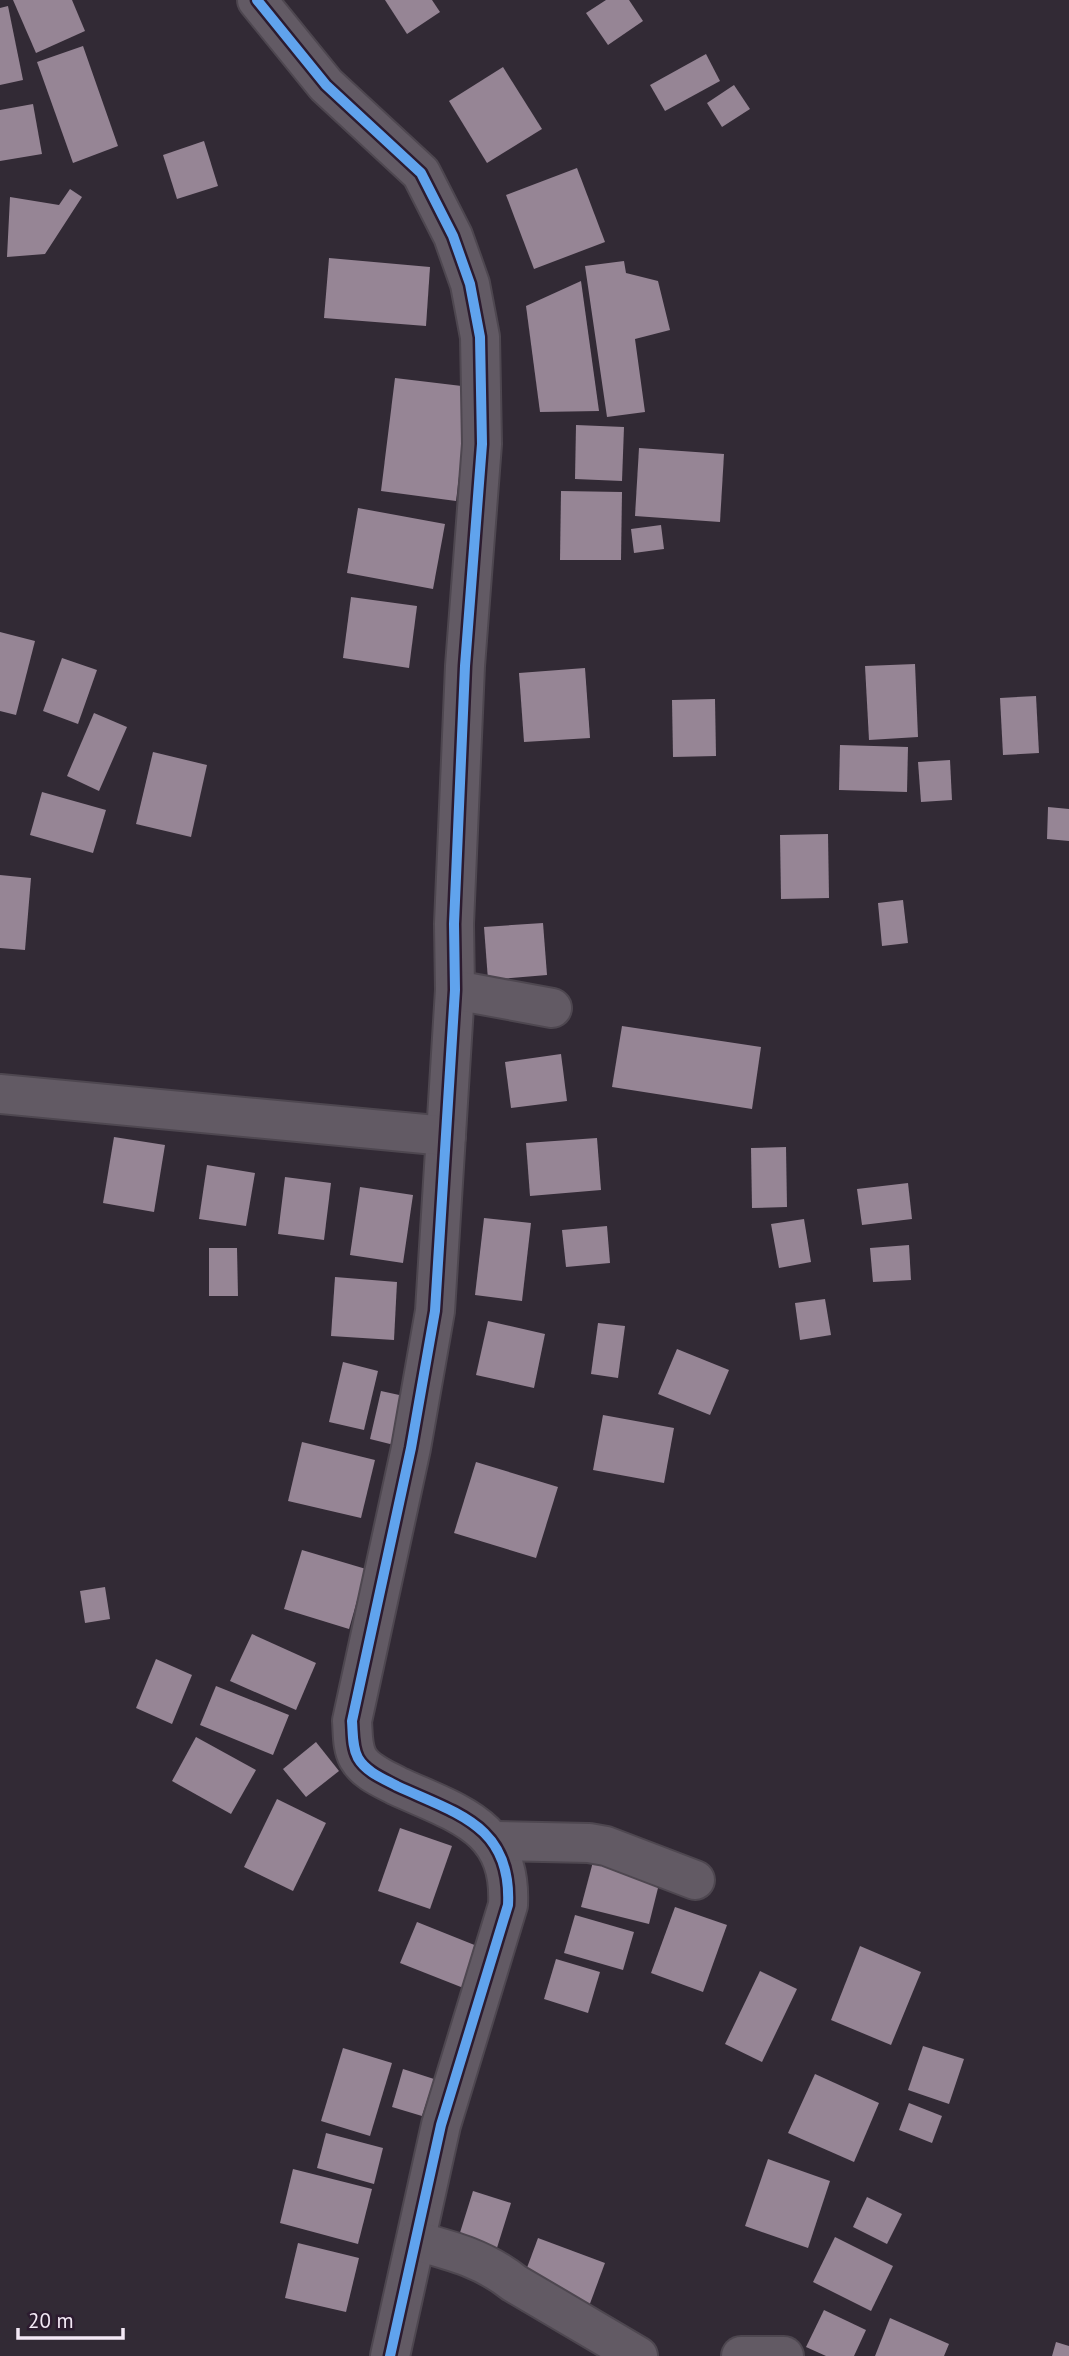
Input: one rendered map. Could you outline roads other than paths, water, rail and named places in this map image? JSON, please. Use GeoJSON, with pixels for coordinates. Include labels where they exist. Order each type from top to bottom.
{"type":"FeatureCollection","features":[{"type":"Feature","properties":{"kind":"street"},"geometry":{"type":"LineString","coordinates":[[257,0],[326,85],[421,173],[453,236],[470,284],[480,337],[482,444],[465,680],[454,924],[455,990],[435,1311],[411,1448],[357,1695],[353,1742],[358,1759],[376,1776],[466,1818],[494,1841],[509,1883],[509,1905],[442,2125],[390,2356]]}},
{"type":"Feature","properties":{"kind":"street"},"geometry":{"type":"LineString","coordinates":[[455,990],[552,1009]]}},
{"type":"Feature","properties":{"kind":"street"},"geometry":{"type":"LineString","coordinates":[[0,1094],[446,1136]]}},
{"type":"Feature","properties":{"kind":"street"},"geometry":{"type":"LineString","coordinates":[[494,1841],[589,1843],[628,1853],[695,1880]]}},
{"type":"Feature","properties":{"kind":"street"},"geometry":{"type":"LineString","coordinates":[[416,2241],[472,2256],[638,2356]]}},
{"type":"Feature","properties":{"kind":"street"},"geometry":{"type":"LineString","coordinates":[[741,2356],[784,2356]]}}]}
